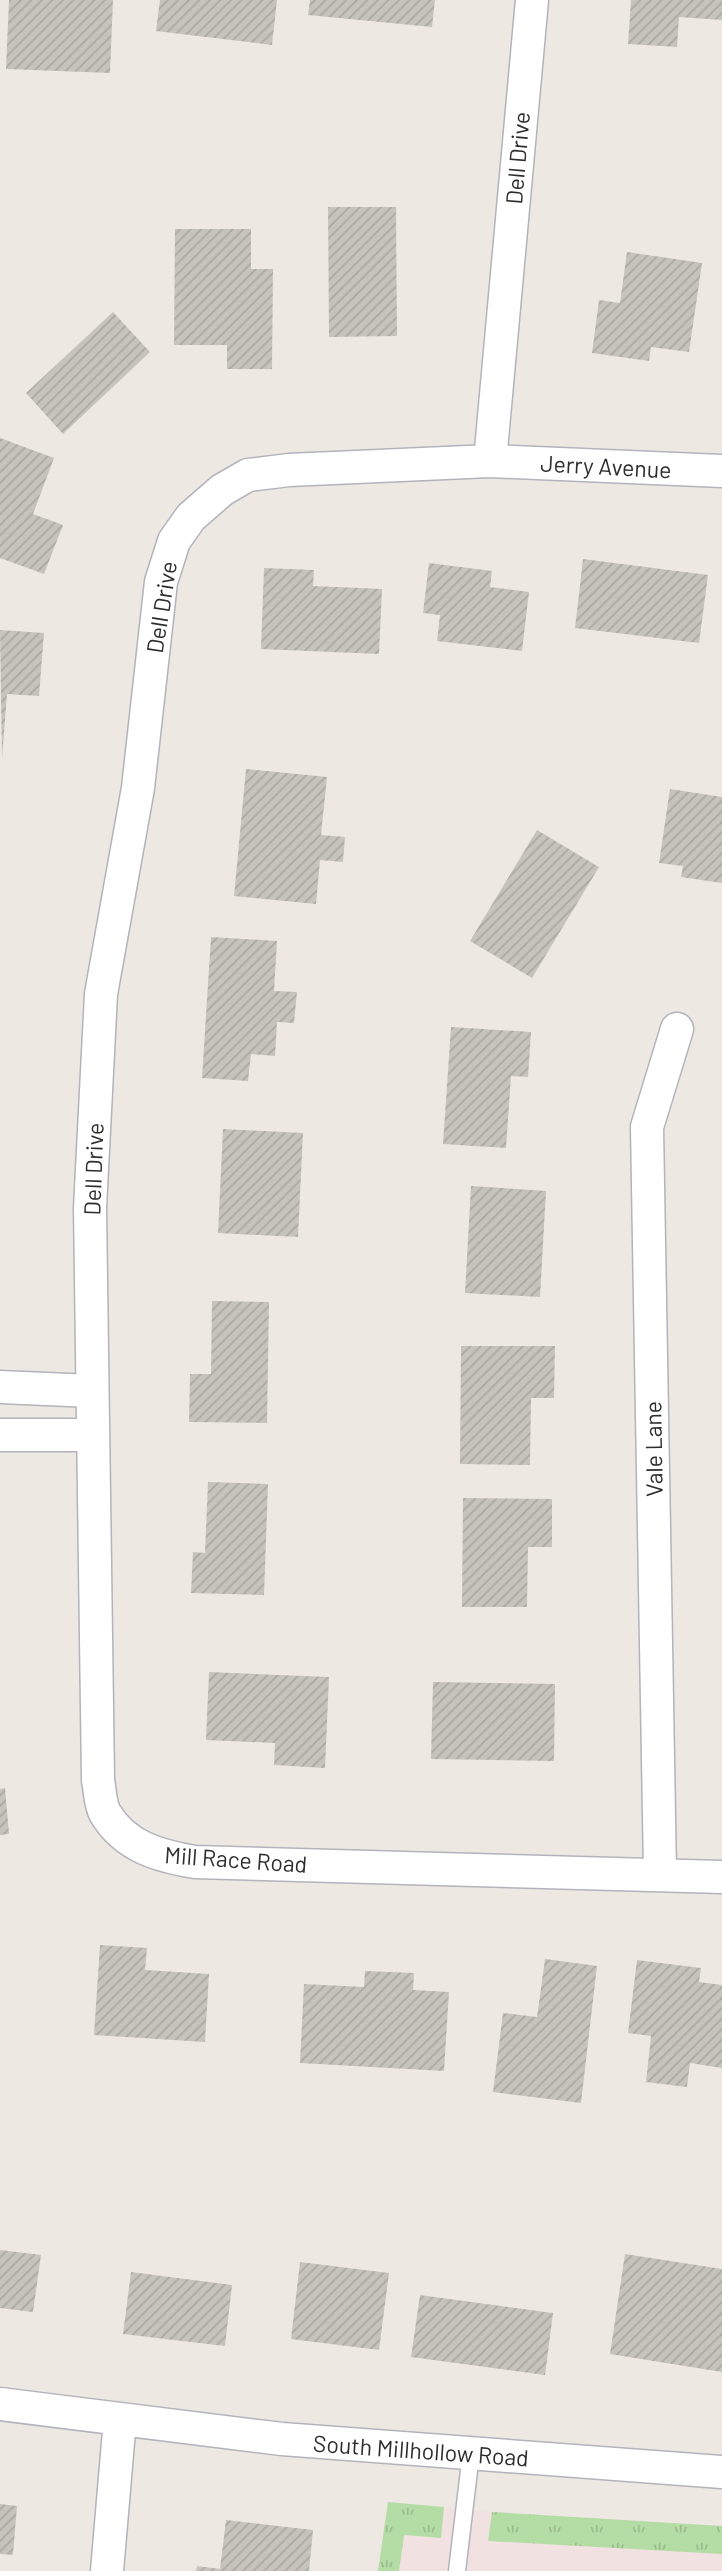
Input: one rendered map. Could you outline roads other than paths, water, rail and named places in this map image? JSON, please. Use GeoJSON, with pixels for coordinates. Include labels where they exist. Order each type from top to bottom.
{"type":"FeatureCollection","features":[{"type":"Feature","properties":{"kind":"street","name":"Dell Drive"},"geometry":{"type":"LineString","coordinates":[[92,1391],[90,1208],[101,994],[138,788],[161,582],[174,541],[191,517],[222,490],[248,475],[289,470],[490,461],[532,0]]}},
{"type":"Feature","properties":{"kind":"street","name":"Jerry Avenue"},"geometry":{"type":"LineString","coordinates":[[490,461],[722,471]]}},
{"type":"Feature","properties":{"kind":"street","name":"Vale Lane"},"geometry":{"type":"LineString","coordinates":[[660,1873],[647,1127],[677,1029]]}},
{"type":"Feature","properties":{"kind":"street"},"geometry":{"type":"LineString","coordinates":[[0,1387],[92,1391]]}},
{"type":"Feature","properties":{"kind":"street","name":"Mill Race Road"},"geometry":{"type":"LineString","coordinates":[[92,1391],[97,1780],[104,1811],[125,1837],[153,1854],[195,1862],[660,1873],[722,1877]]}},
{"type":"Feature","properties":{"kind":"street"},"geometry":{"type":"LineString","coordinates":[[0,1435],[93,1435]]}},
{"type":"Feature","properties":{"kind":"street","name":"South Millhollow Road"},"geometry":{"type":"LineString","coordinates":[[0,2404],[282,2439],[722,2472]]}},
{"type":"Feature","properties":{"kind":"street"},"geometry":{"type":"LineString","coordinates":[[107,2571],[120,2419]]}},
{"type":"Feature","properties":{"kind":"lane"},"geometry":{"type":"LineString","coordinates":[[457,2571],[471,2454]]}}]}
